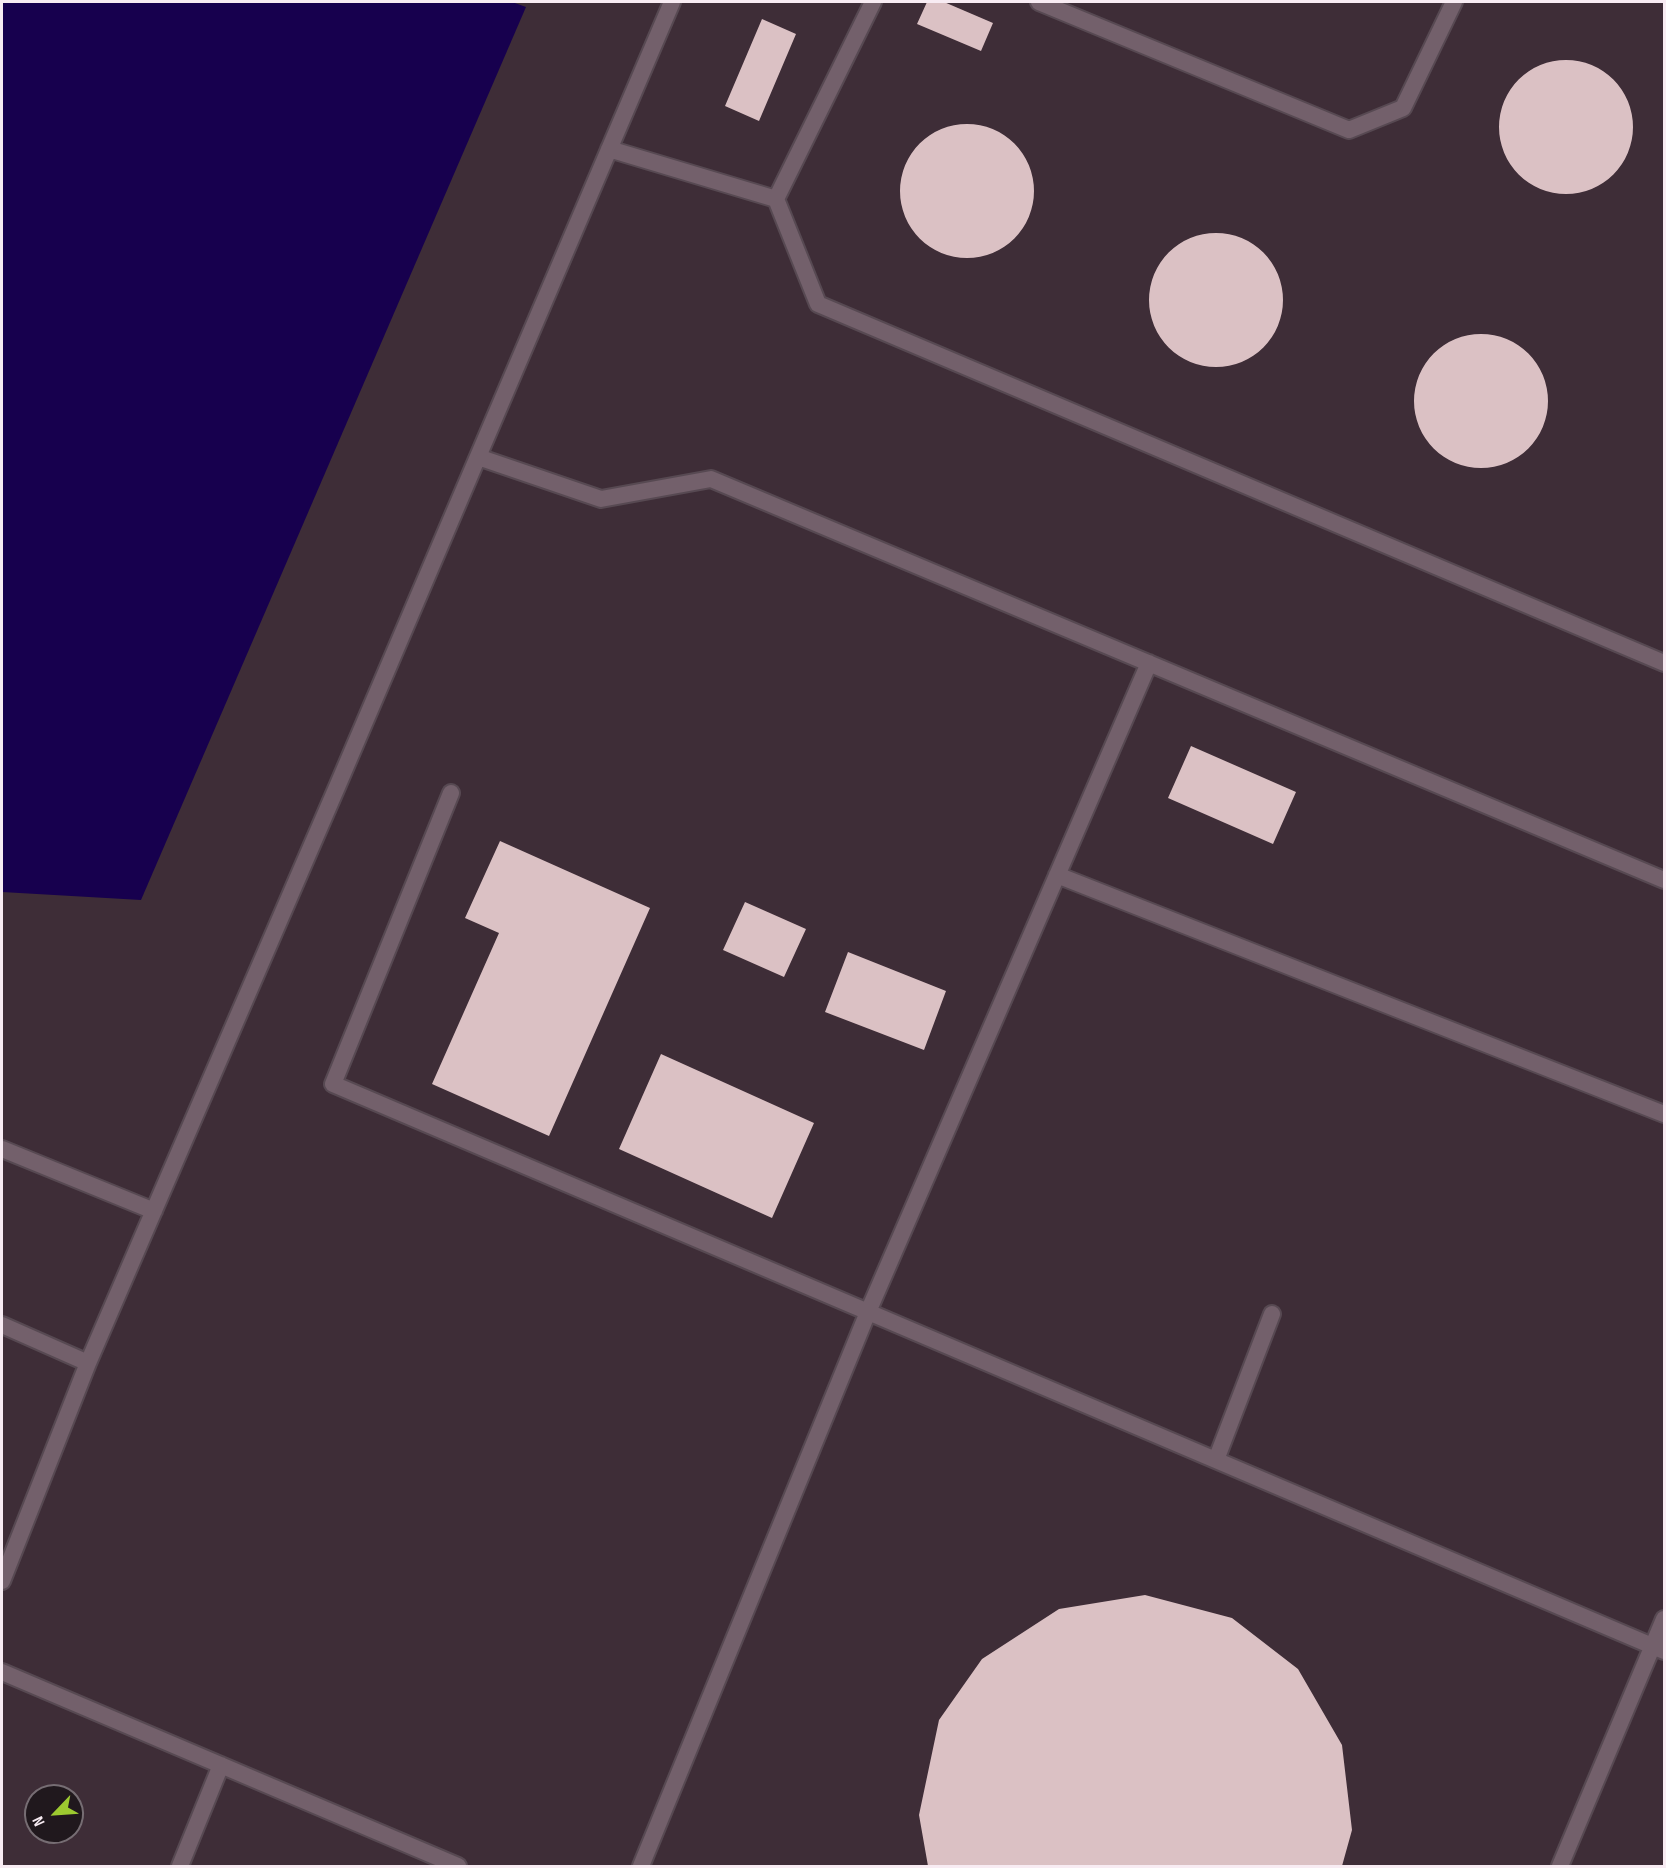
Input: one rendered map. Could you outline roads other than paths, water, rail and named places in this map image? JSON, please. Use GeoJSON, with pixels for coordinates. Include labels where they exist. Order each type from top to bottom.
{"type":"FeatureCollection","features":[{"type":"Feature","properties":{"kind":"lane"},"geometry":{"type":"LineString","coordinates":[[2,1581],[88,1362],[672,2]]}},
{"type":"Feature","properties":{"kind":"lane"},"geometry":{"type":"LineString","coordinates":[[873,2],[776,199],[818,304],[1665,663]]}},
{"type":"Feature","properties":{"kind":"lane"},"geometry":{"type":"LineString","coordinates":[[1039,2],[1348,130],[1403,108],[1454,2]]}},
{"type":"Feature","properties":{"kind":"lane"},"geometry":{"type":"LineString","coordinates":[[609,149],[776,199]]}},
{"type":"Feature","properties":{"kind":"lane"},"geometry":{"type":"LineString","coordinates":[[478,457],[601,499],[711,479],[1665,880]]}},
{"type":"Feature","properties":{"kind":"lane"},"geometry":{"type":"LineString","coordinates":[[641,1866],[868,1312],[1149,663]]}},
{"type":"Feature","properties":{"kind":"lane"},"geometry":{"type":"LineString","coordinates":[[451,794],[333,1084],[1659,1648]]}},
{"type":"Feature","properties":{"kind":"lane"},"geometry":{"type":"LineString","coordinates":[[1057,875],[1665,1114]]}},
{"type":"Feature","properties":{"kind":"lane"},"geometry":{"type":"LineString","coordinates":[[2,1149],[154,1211]]}},
{"type":"Feature","properties":{"kind":"lane"},"geometry":{"type":"LineString","coordinates":[[1216,1460],[1272,1314]]}},
{"type":"Feature","properties":{"kind":"lane"},"geometry":{"type":"LineString","coordinates":[[2,1325],[88,1362]]}},
{"type":"Feature","properties":{"kind":"lane"},"geometry":{"type":"LineString","coordinates":[[1560,1866],[1659,1648],[1665,1619]]}},
{"type":"Feature","properties":{"kind":"lane"},"geometry":{"type":"LineString","coordinates":[[2,1672],[458,1866]]}},
{"type":"Feature","properties":{"kind":"lane"},"geometry":{"type":"LineString","coordinates":[[180,1866],[221,1766]]}}]}
